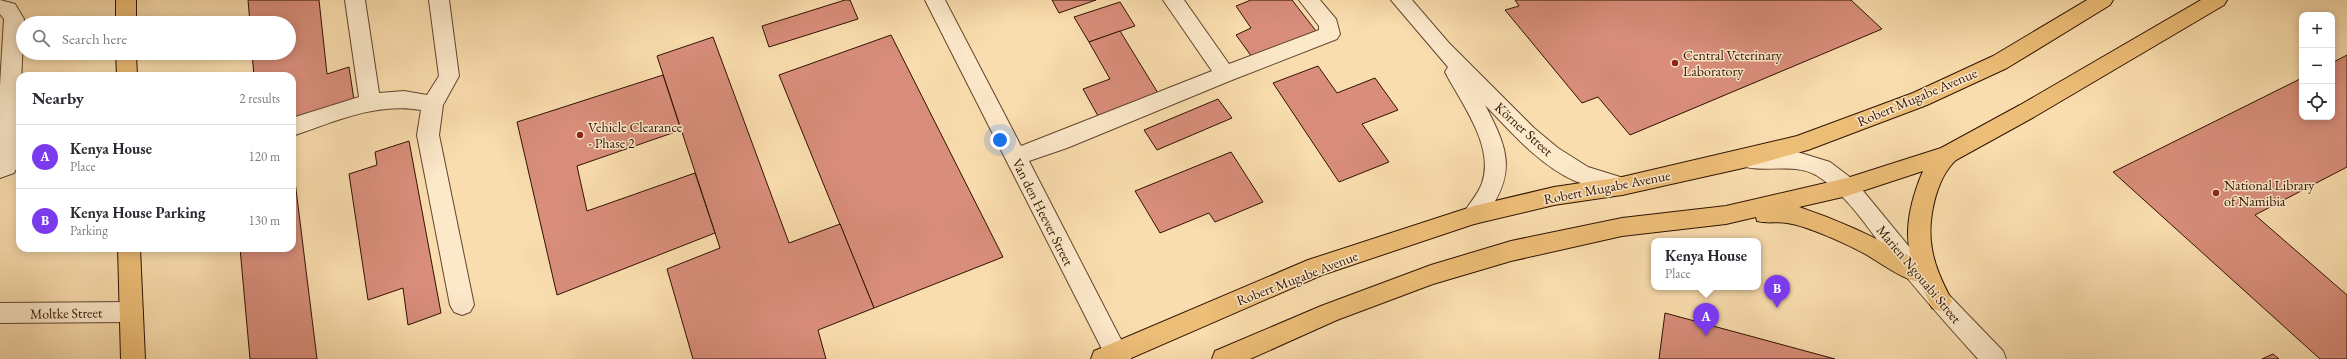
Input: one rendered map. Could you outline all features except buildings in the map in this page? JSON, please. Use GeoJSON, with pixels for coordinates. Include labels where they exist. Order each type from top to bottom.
{"type":"FeatureCollection","features":[{"type":"Feature","properties":{"kind":"main road"},"geometry":{"type":"LineString","coordinates":[[126,0],[126,16]]}},
{"type":"Feature","properties":{"kind":"main road","name":"Robert Mugabe Avenue"},"geometry":{"type":"LineString","coordinates":[[1112,357],[1316,268],[1474,215],[1554,196],[1622,186],[1743,159],[1800,144],[1920,98],[2000,62],[2103,0]]}},
{"type":"Feature","properties":{"kind":"main road"},"geometry":{"type":"LineString","coordinates":[[1726,215],[1847,187],[1948,154],[2027,112],[2217,0]]}},
{"type":"Feature","properties":{"kind":"main road"},"geometry":{"type":"LineString","coordinates":[[126,60],[127,72]]}},
{"type":"Feature","properties":{"kind":"main road"},"geometry":{"type":"LineString","coordinates":[[1940,301],[1926,271],[1920,247],[1923,210],[1930,184],[1938,163],[1948,154]]}},
{"type":"Feature","properties":{"kind":"main road"},"geometry":{"type":"LineString","coordinates":[[1224,359],[1329,313],[1431,275],[1511,251],[1622,228],[1726,215],[1787,213],[1818,223],[1873,247],[1916,272]]}},
{"type":"Feature","properties":{"kind":"main road"},"geometry":{"type":"LineString","coordinates":[[129,252],[133,359]]}},
{"type":"Feature","properties":{"kind":"street"},"geometry":{"type":"LineString","coordinates":[[355,0],[370,102]]}},
{"type":"Feature","properties":{"kind":"street"},"geometry":{"type":"LineString","coordinates":[[439,0],[449,76],[433,104],[428,135],[462,305]]}},
{"type":"Feature","properties":{"kind":"street","name":"Van den Heever Street"},"geometry":{"type":"LineString","coordinates":[[935,0],[1015,157],[1112,357]]}},
{"type":"Feature","properties":{"kind":"street"},"geometry":{"type":"LineString","coordinates":[[1173,0],[1225,74]]}},
{"type":"Feature","properties":{"kind":"street"},"geometry":{"type":"LineString","coordinates":[[1015,157],[1059,142],[1225,74],[1330,34],[1329,24],[1309,0]]}},
{"type":"Feature","properties":{"kind":"street","name":"Körner Street"},"geometry":{"type":"LineString","coordinates":[[1401,0],[1442,48],[1526,134],[1550,154],[1581,174],[1622,186]]}},
{"type":"Feature","properties":{"kind":"street"},"geometry":{"type":"LineString","coordinates":[[0,7],[8,9],[14,18],[6,167],[0,169]]}},
{"type":"Feature","properties":{"kind":"street","name":"Körner Street"},"geometry":{"type":"LineString","coordinates":[[1442,48],[1482,122],[1497,162],[1494,183],[1474,215]]}},
{"type":"Feature","properties":{"kind":"street"},"geometry":{"type":"LineString","coordinates":[[296,126],[370,102],[404,99],[433,104]]}},
{"type":"Feature","properties":{"kind":"street","name":"Marien Ngouabi Street"},"geometry":{"type":"LineString","coordinates":[[1743,159],[1791,159],[1822,168],[1847,187],[1940,301],[1994,359]]}},
{"type":"Feature","properties":{"kind":"street","name":"Moltke Street"},"geometry":{"type":"LineString","coordinates":[[0,313],[131,312]]}},
{"type":"Feature","properties":{"kind":"place","name":"Central Veterinary Laboratory"},"geometry":{"type":"Point","coordinates":[1675,63]}},
{"type":"Feature","properties":{"kind":"place","name":"Vehicle Clearance - Phase 2"},"geometry":{"type":"Point","coordinates":[580,135]}},
{"type":"Feature","properties":{"kind":"place","name":"National Library of Namibia"},"geometry":{"type":"Point","coordinates":[2216,193]}},
{"type":"Feature","properties":{"kind":"place","name":"Kenya House Parking"},"geometry":{"type":"Point","coordinates":[1777,308]}},
{"type":"Feature","properties":{"kind":"place","name":"Kenya House"},"geometry":{"type":"Point","coordinates":[1706,336]}}]}
